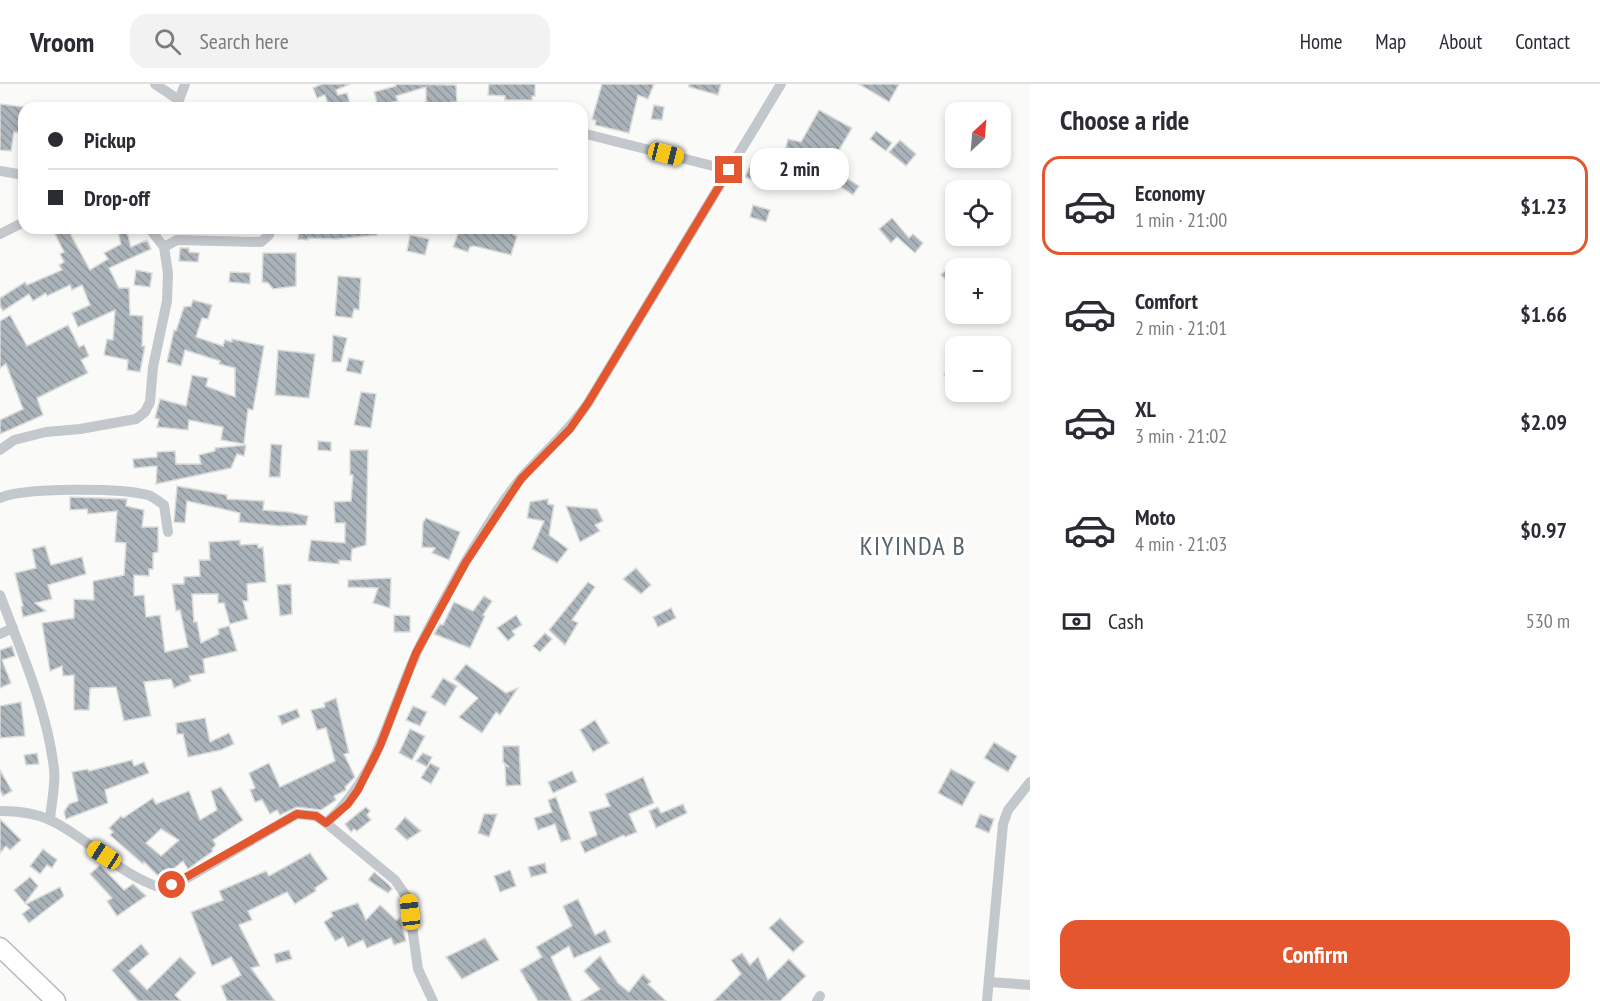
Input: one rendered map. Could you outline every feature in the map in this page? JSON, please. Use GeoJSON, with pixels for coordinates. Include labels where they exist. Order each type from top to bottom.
{"type":"FeatureCollection","features":[{"type":"Feature","properties":{"kind":"main road"},"geometry":{"type":"LineString","coordinates":[[0,947],[56,1001]]}},
{"type":"Feature","properties":{"kind":"street"},"geometry":{"type":"LineString","coordinates":[[155,84],[176,102]]}},
{"type":"Feature","properties":{"kind":"street"},"geometry":{"type":"LineString","coordinates":[[179,102],[185,84]]}},
{"type":"Feature","properties":{"kind":"street"},"geometry":{"type":"LineString","coordinates":[[326,823],[348,804],[358,790],[380,746],[416,653],[466,562],[521,479],[570,429],[588,403],[781,84]]}},
{"type":"Feature","properties":{"kind":"street"},"geometry":{"type":"LineString","coordinates":[[588,135],[729,170]]}},
{"type":"Feature","properties":{"kind":"street"},"geometry":{"type":"LineString","coordinates":[[0,171],[18,174]]}},
{"type":"Feature","properties":{"kind":"street"},"geometry":{"type":"LineString","coordinates":[[0,234],[18,225]]}},
{"type":"Feature","properties":{"kind":"street"},"geometry":{"type":"LineString","coordinates":[[0,450],[14,440],[46,432],[80,429],[141,417],[150,402],[153,367],[167,301],[168,273],[164,247],[154,234]]}},
{"type":"Feature","properties":{"kind":"street"},"geometry":{"type":"LineString","coordinates":[[164,247],[177,240],[261,242],[269,234]]}},
{"type":"Feature","properties":{"kind":"street"},"geometry":{"type":"LineString","coordinates":[[0,498],[48,491],[135,493],[151,496],[164,505],[168,532]]}},
{"type":"Feature","properties":{"kind":"street"},"geometry":{"type":"LineString","coordinates":[[0,595],[13,628],[48,738],[54,771],[50,820]]}},
{"type":"Feature","properties":{"kind":"street"},"geometry":{"type":"LineString","coordinates":[[0,634],[13,628]]}},
{"type":"Feature","properties":{"kind":"street"},"geometry":{"type":"LineString","coordinates":[[987,1001],[1003,824],[1008,810],[1030,782]]}},
{"type":"Feature","properties":{"kind":"street"},"geometry":{"type":"LineString","coordinates":[[0,811],[19,812],[50,820],[141,879],[162,888],[189,877],[297,814],[316,816],[403,890],[408,899],[418,969],[433,1001]]}},
{"type":"Feature","properties":{"kind":"street"},"geometry":{"type":"LineString","coordinates":[[990,982],[1030,985]]}},
{"type":"Feature","properties":{"kind":"building"},"geometry":{"type":"Polygon","coordinates":[[[322,84],[350,84],[336,90],[338,95],[347,93],[349,102],[327,102],[325,95],[317,98],[313,88],[322,84]]]}},
{"type":"Feature","properties":{"kind":"building"},"geometry":{"type":"Polygon","coordinates":[[[395,84],[456,85],[457,102],[426,102],[426,87],[396,96],[398,101],[377,102],[374,92],[396,86],[395,84]]]}},
{"type":"Feature","properties":{"kind":"building"},"geometry":{"type":"Polygon","coordinates":[[[489,84],[535,84],[535,96],[532,96],[532,100],[505,100],[505,96],[488,95],[489,84]]]}},
{"type":"Feature","properties":{"kind":"building"},"geometry":{"type":"Polygon","coordinates":[[[602,84],[654,84],[648,99],[638,95],[629,133],[595,125],[596,121],[592,119],[602,84]]]}},
{"type":"Feature","properties":{"kind":"building"},"geometry":{"type":"Polygon","coordinates":[[[689,84],[721,84],[718,95],[689,87],[689,84]]]}},
{"type":"Feature","properties":{"kind":"building"},"geometry":{"type":"Polygon","coordinates":[[[859,84],[899,84],[889,102],[859,84]]]}},
{"type":"Feature","properties":{"kind":"building"},"geometry":{"type":"Polygon","coordinates":[[[0,104],[18,106],[18,133],[14,132],[11,151],[0,150],[0,104]]]}},
{"type":"Feature","properties":{"kind":"building"},"geometry":{"type":"Polygon","coordinates":[[[654,105],[664,107],[662,120],[651,119],[654,105]]]}},
{"type":"Feature","properties":{"kind":"building"},"geometry":{"type":"Polygon","coordinates":[[[819,110],[852,128],[829,167],[859,186],[853,195],[811,168],[817,159],[785,151],[788,139],[801,142],[819,110]]]}},
{"type":"Feature","properties":{"kind":"building"},"geometry":{"type":"Polygon","coordinates":[[[876,131],[892,143],[886,151],[870,139],[876,131]]]}},
{"type":"Feature","properties":{"kind":"building"},"geometry":{"type":"Polygon","coordinates":[[[900,140],[916,154],[906,166],[889,152],[900,140]]]}},
{"type":"Feature","properties":{"kind":"building"},"geometry":{"type":"Polygon","coordinates":[[[754,156],[766,161],[757,182],[745,177],[754,156]]]}},
{"type":"Feature","properties":{"kind":"building"},"geometry":{"type":"Polygon","coordinates":[[[753,205],[770,210],[766,222],[750,217],[753,205]]]}},
{"type":"Feature","properties":{"kind":"building"},"geometry":{"type":"Polygon","coordinates":[[[892,218],[909,238],[913,234],[923,243],[915,253],[897,237],[891,243],[879,229],[892,218]]]}},
{"type":"Feature","properties":{"kind":"building"},"geometry":{"type":"Polygon","coordinates":[[[55,234],[70,234],[90,270],[108,259],[104,253],[121,244],[118,234],[128,234],[131,247],[147,240],[151,249],[109,268],[119,288],[129,288],[130,315],[143,316],[142,346],[145,346],[140,372],[127,370],[128,360],[104,355],[107,339],[113,340],[115,310],[78,327],[72,313],[90,305],[82,285],[72,290],[70,285],[47,296],[46,293],[33,301],[29,294],[3,311],[0,298],[25,282],[27,285],[62,270],[59,265],[64,262],[60,254],[64,252],[55,234]]]}},
{"type":"Feature","properties":{"kind":"building"},"geometry":{"type":"Polygon","coordinates":[[[298,234],[377,235],[336,239],[298,239],[298,234]]]}},
{"type":"Feature","properties":{"kind":"building"},"geometry":{"type":"Polygon","coordinates":[[[458,234],[513,234],[517,236],[511,255],[474,246],[470,247],[468,252],[453,247],[458,234]]]}},
{"type":"Feature","properties":{"kind":"building"},"geometry":{"type":"Polygon","coordinates":[[[410,235],[429,239],[425,255],[407,251],[410,235]]]}},
{"type":"Feature","properties":{"kind":"building"},"geometry":{"type":"Polygon","coordinates":[[[180,248],[189,248],[189,252],[199,253],[198,262],[179,261],[180,248]]]}},
{"type":"Feature","properties":{"kind":"building"},"geometry":{"type":"Polygon","coordinates":[[[263,253],[296,253],[296,286],[273,289],[268,283],[262,282],[263,253]]]}},
{"type":"Feature","properties":{"kind":"building"},"geometry":{"type":"Polygon","coordinates":[[[136,270],[152,273],[150,287],[134,285],[136,270]]]}},
{"type":"Feature","properties":{"kind":"building"},"geometry":{"type":"Polygon","coordinates":[[[230,272],[250,273],[250,284],[229,282],[230,272]]]}},
{"type":"Feature","properties":{"kind":"building"},"geometry":{"type":"Polygon","coordinates":[[[338,276],[361,278],[359,310],[354,309],[352,318],[335,316],[338,276]]]}},
{"type":"Feature","properties":{"kind":"building"},"geometry":{"type":"Polygon","coordinates":[[[193,300],[212,305],[208,319],[202,318],[196,337],[223,346],[225,340],[232,342],[232,339],[264,346],[253,410],[248,409],[244,444],[221,440],[223,427],[189,420],[188,430],[157,427],[159,419],[155,418],[160,399],[186,406],[192,375],[208,378],[206,386],[235,397],[235,368],[185,350],[181,366],[167,362],[174,330],[176,331],[184,307],[191,306],[193,300]]]}},
{"type":"Feature","properties":{"kind":"building"},"geometry":{"type":"Polygon","coordinates":[[[10,315],[27,346],[68,325],[79,347],[84,345],[89,356],[81,360],[88,373],[37,398],[43,415],[0,434],[0,420],[23,409],[6,364],[0,368],[0,321],[10,315]]]}},
{"type":"Feature","properties":{"kind":"building"},"geometry":{"type":"Polygon","coordinates":[[[333,335],[347,338],[341,362],[332,362],[333,335]]]}},
{"type":"Feature","properties":{"kind":"building"},"geometry":{"type":"Polygon","coordinates":[[[278,350],[315,354],[309,398],[275,395],[278,350]]]}},
{"type":"Feature","properties":{"kind":"building"},"geometry":{"type":"Polygon","coordinates":[[[349,358],[364,361],[361,374],[346,371],[349,358]]]}},
{"type":"Feature","properties":{"kind":"building"},"geometry":{"type":"Polygon","coordinates":[[[361,392],[376,394],[371,428],[354,425],[361,392]]]}},
{"type":"Feature","properties":{"kind":"building"},"geometry":{"type":"Polygon","coordinates":[[[318,441],[331,442],[331,451],[318,450],[318,441]]]}},
{"type":"Feature","properties":{"kind":"building"},"geometry":{"type":"Polygon","coordinates":[[[271,444],[282,445],[280,477],[269,477],[271,444]]]}},
{"type":"Feature","properties":{"kind":"building"},"geometry":{"type":"Polygon","coordinates":[[[246,445],[244,456],[237,454],[231,468],[156,484],[157,466],[134,468],[133,459],[157,457],[157,452],[175,451],[176,464],[201,464],[199,455],[215,451],[215,448],[246,445]]]}},
{"type":"Feature","properties":{"kind":"building"},"geometry":{"type":"Polygon","coordinates":[[[350,450],[368,450],[366,545],[352,549],[351,561],[339,560],[339,564],[308,561],[311,540],[345,543],[345,523],[335,523],[334,502],[351,501],[353,475],[350,475],[350,450]]]}},
{"type":"Feature","properties":{"kind":"building"},"geometry":{"type":"Polygon","coordinates":[[[177,486],[227,495],[227,499],[264,501],[263,510],[308,516],[306,525],[280,526],[239,522],[240,513],[187,501],[185,523],[174,522],[177,486]]]}},
{"type":"Feature","properties":{"kind":"building"},"geometry":{"type":"Polygon","coordinates":[[[70,497],[127,499],[126,506],[144,510],[142,527],[158,527],[158,552],[153,553],[153,569],[149,569],[149,576],[134,575],[134,596],[144,595],[146,617],[160,615],[165,652],[188,647],[180,610],[176,611],[172,584],[184,584],[184,577],[200,576],[199,560],[210,560],[209,542],[240,540],[240,545],[258,544],[258,548],[263,547],[266,582],[247,584],[248,601],[243,601],[248,619],[230,624],[224,603],[218,603],[218,594],[192,594],[194,622],[197,622],[201,643],[219,634],[218,629],[229,626],[237,651],[203,659],[205,673],[189,676],[191,681],[174,688],[171,679],[144,682],[151,716],[124,721],[116,687],[90,688],[89,710],[74,710],[74,675],[63,676],[62,666],[50,671],[42,623],[74,618],[74,599],[94,600],[93,581],[124,575],[126,543],[115,542],[117,511],[88,514],[87,509],[70,510],[70,497]]]}},
{"type":"Feature","properties":{"kind":"building"},"geometry":{"type":"Polygon","coordinates":[[[548,499],[548,504],[554,505],[549,535],[568,549],[557,563],[532,549],[544,521],[527,518],[530,502],[548,499]]]}},
{"type":"Feature","properties":{"kind":"building"},"geometry":{"type":"Polygon","coordinates":[[[566,506],[597,509],[603,521],[595,525],[600,531],[580,542],[566,506]]]}},
{"type":"Feature","properties":{"kind":"building"},"geometry":{"type":"Polygon","coordinates":[[[426,518],[460,532],[449,560],[432,553],[435,548],[422,547],[423,522],[426,518]]]}},
{"type":"Feature","properties":{"kind":"building"},"geometry":{"type":"Polygon","coordinates":[[[45,546],[51,565],[82,557],[86,574],[48,585],[52,599],[35,603],[46,611],[23,617],[21,607],[23,606],[15,573],[36,568],[32,549],[45,546]]]}},
{"type":"Feature","properties":{"kind":"building"},"geometry":{"type":"Polygon","coordinates":[[[636,568],[651,585],[641,594],[623,579],[636,568]]]}},
{"type":"Feature","properties":{"kind":"building"},"geometry":{"type":"Polygon","coordinates":[[[391,578],[390,608],[373,603],[378,588],[348,587],[348,580],[391,578]]]}},
{"type":"Feature","properties":{"kind":"building"},"geometry":{"type":"Polygon","coordinates":[[[588,582],[595,587],[572,620],[578,623],[565,645],[549,630],[588,582]]]}},
{"type":"Feature","properties":{"kind":"building"},"geometry":{"type":"Polygon","coordinates":[[[291,584],[292,614],[280,616],[277,585],[291,584]]]}},
{"type":"Feature","properties":{"kind":"building"},"geometry":{"type":"Polygon","coordinates":[[[484,596],[492,601],[483,615],[485,616],[470,648],[434,634],[440,624],[443,625],[454,602],[473,611],[484,596]]]}},
{"type":"Feature","properties":{"kind":"building"},"geometry":{"type":"Polygon","coordinates":[[[671,608],[676,618],[658,627],[653,617],[671,608]]]}},
{"type":"Feature","properties":{"kind":"building"},"geometry":{"type":"Polygon","coordinates":[[[394,615],[410,616],[410,632],[394,632],[394,615]]]}},
{"type":"Feature","properties":{"kind":"building"},"geometry":{"type":"Polygon","coordinates":[[[516,615],[522,625],[512,631],[515,635],[508,641],[497,628],[516,615]]]}},
{"type":"Feature","properties":{"kind":"building"},"geometry":{"type":"Polygon","coordinates":[[[545,633],[552,639],[540,652],[533,646],[545,633]]]}},
{"type":"Feature","properties":{"kind":"building"},"geometry":{"type":"Polygon","coordinates":[[[12,646],[15,656],[2,660],[11,683],[0,688],[0,650],[12,646]]]}},
{"type":"Feature","properties":{"kind":"building"},"geometry":{"type":"Polygon","coordinates":[[[466,664],[506,693],[518,688],[500,715],[496,712],[482,733],[459,717],[478,698],[454,679],[466,664]]]}},
{"type":"Feature","properties":{"kind":"building"},"geometry":{"type":"Polygon","coordinates":[[[443,678],[457,686],[445,706],[431,697],[443,678]]]}},
{"type":"Feature","properties":{"kind":"building"},"geometry":{"type":"Polygon","coordinates":[[[336,698],[349,753],[344,754],[355,777],[345,787],[346,790],[334,796],[336,800],[321,810],[297,807],[280,815],[277,810],[270,814],[262,800],[255,802],[250,790],[255,788],[249,773],[269,763],[280,787],[335,761],[326,728],[317,730],[311,710],[325,707],[324,703],[336,698]]]}},
{"type":"Feature","properties":{"kind":"building"},"geometry":{"type":"Polygon","coordinates":[[[21,702],[25,736],[0,738],[0,706],[21,702]]]}},
{"type":"Feature","properties":{"kind":"building"},"geometry":{"type":"Polygon","coordinates":[[[413,706],[427,712],[420,726],[406,720],[413,706]]]}},
{"type":"Feature","properties":{"kind":"building"},"geometry":{"type":"Polygon","coordinates":[[[297,709],[300,717],[282,725],[278,716],[297,709]]]}},
{"type":"Feature","properties":{"kind":"building"},"geometry":{"type":"Polygon","coordinates":[[[205,718],[210,742],[229,733],[234,744],[221,750],[188,757],[183,734],[177,734],[176,723],[205,718]]]}},
{"type":"Feature","properties":{"kind":"building"},"geometry":{"type":"Polygon","coordinates":[[[595,720],[609,743],[593,752],[580,730],[595,720]]]}},
{"type":"Feature","properties":{"kind":"building"},"geometry":{"type":"Polygon","coordinates":[[[410,729],[425,736],[412,760],[399,753],[410,729]]]}},
{"type":"Feature","properties":{"kind":"building"},"geometry":{"type":"Polygon","coordinates":[[[994,742],[1017,756],[1008,772],[984,758],[994,742]]]}},
{"type":"Feature","properties":{"kind":"building"},"geometry":{"type":"Polygon","coordinates":[[[503,746],[519,746],[521,785],[506,786],[505,765],[509,767],[503,762],[503,746]]]}},
{"type":"Feature","properties":{"kind":"building"},"geometry":{"type":"Polygon","coordinates":[[[37,753],[39,764],[26,765],[24,755],[37,753]]]}},
{"type":"Feature","properties":{"kind":"building"},"geometry":{"type":"Polygon","coordinates":[[[423,753],[432,757],[427,767],[416,761],[423,753]]]}},
{"type":"Feature","properties":{"kind":"building"},"geometry":{"type":"Polygon","coordinates":[[[132,760],[134,766],[144,762],[149,773],[105,790],[108,803],[66,819],[64,812],[69,804],[78,801],[72,772],[88,769],[89,771],[132,760]]]}},
{"type":"Feature","properties":{"kind":"building"},"geometry":{"type":"Polygon","coordinates":[[[430,763],[440,768],[431,784],[421,778],[430,763]]]}},
{"type":"Feature","properties":{"kind":"building"},"geometry":{"type":"Polygon","coordinates":[[[951,769],[975,782],[962,806],[938,793],[951,769]]]}},
{"type":"Feature","properties":{"kind":"building"},"geometry":{"type":"Polygon","coordinates":[[[0,770],[12,791],[3,796],[0,790],[0,770]]]}},
{"type":"Feature","properties":{"kind":"building"},"geometry":{"type":"Polygon","coordinates":[[[572,771],[577,782],[553,793],[548,782],[572,771]]]}},
{"type":"Feature","properties":{"kind":"building"},"geometry":{"type":"Polygon","coordinates":[[[643,777],[654,803],[629,814],[637,832],[625,837],[624,835],[585,853],[580,842],[597,835],[589,812],[610,806],[605,794],[643,777]]]}},
{"type":"Feature","properties":{"kind":"building"},"geometry":{"type":"Polygon","coordinates":[[[221,787],[243,820],[213,840],[216,845],[213,851],[188,869],[183,861],[161,879],[110,835],[113,832],[109,828],[121,816],[123,818],[153,798],[156,804],[189,791],[200,820],[217,810],[211,791],[221,787]],[[161,829],[146,843],[161,856],[179,840],[161,829]]]}},
{"type":"Feature","properties":{"kind":"building"},"geometry":{"type":"Polygon","coordinates":[[[556,797],[571,839],[561,842],[555,824],[538,830],[534,818],[552,812],[548,800],[556,797]]]}},
{"type":"Feature","properties":{"kind":"building"},"geometry":{"type":"Polygon","coordinates":[[[683,804],[687,813],[656,828],[649,811],[658,807],[661,813],[683,804]]]}},
{"type":"Feature","properties":{"kind":"building"},"geometry":{"type":"Polygon","coordinates":[[[366,807],[370,811],[367,815],[371,820],[357,831],[354,829],[351,832],[345,824],[366,807]]]}},
{"type":"Feature","properties":{"kind":"building"},"geometry":{"type":"Polygon","coordinates":[[[484,814],[497,814],[489,837],[478,833],[484,814]]]}},
{"type":"Feature","properties":{"kind":"building"},"geometry":{"type":"Polygon","coordinates":[[[980,814],[994,819],[989,833],[975,827],[980,814]]]}},
{"type":"Feature","properties":{"kind":"building"},"geometry":{"type":"Polygon","coordinates":[[[405,817],[421,831],[407,840],[395,829],[405,817]]]}},
{"type":"Feature","properties":{"kind":"building"},"geometry":{"type":"Polygon","coordinates":[[[0,819],[21,840],[10,850],[6,846],[0,853],[0,819]]]}},
{"type":"Feature","properties":{"kind":"building"},"geometry":{"type":"Polygon","coordinates":[[[43,849],[57,860],[52,868],[47,865],[40,874],[30,866],[43,849]]]}},
{"type":"Feature","properties":{"kind":"building"},"geometry":{"type":"Polygon","coordinates":[[[310,853],[328,879],[315,888],[316,891],[295,904],[287,892],[248,911],[252,920],[239,925],[260,966],[251,968],[275,1001],[227,1001],[221,986],[241,975],[231,957],[212,966],[191,912],[223,900],[219,891],[266,871],[269,876],[310,853]]]}},
{"type":"Feature","properties":{"kind":"building"},"geometry":{"type":"Polygon","coordinates":[[[545,863],[547,873],[531,877],[528,867],[545,863]]]}},
{"type":"Feature","properties":{"kind":"building"},"geometry":{"type":"Polygon","coordinates":[[[100,865],[124,890],[133,884],[146,896],[117,916],[107,901],[112,898],[90,874],[100,865]]]}},
{"type":"Feature","properties":{"kind":"building"},"geometry":{"type":"Polygon","coordinates":[[[510,870],[516,886],[500,892],[494,876],[510,870]]]}},
{"type":"Feature","properties":{"kind":"building"},"geometry":{"type":"Polygon","coordinates":[[[374,872],[392,889],[388,893],[368,880],[374,872]]]}},
{"type":"Feature","properties":{"kind":"building"},"geometry":{"type":"Polygon","coordinates":[[[30,877],[38,886],[25,903],[14,890],[30,877]]]}},
{"type":"Feature","properties":{"kind":"building"},"geometry":{"type":"Polygon","coordinates":[[[60,887],[64,896],[29,923],[22,914],[30,908],[26,904],[60,887]]]}},
{"type":"Feature","properties":{"kind":"building"},"geometry":{"type":"Polygon","coordinates":[[[578,899],[595,935],[605,930],[611,942],[574,958],[569,946],[551,957],[572,1001],[538,1001],[520,970],[542,957],[536,947],[572,926],[563,906],[578,899]]]}},
{"type":"Feature","properties":{"kind":"building"},"geometry":{"type":"Polygon","coordinates":[[[358,903],[366,920],[380,905],[396,920],[400,918],[406,941],[394,945],[391,938],[367,948],[363,940],[348,947],[343,937],[335,941],[324,922],[333,916],[331,912],[358,903]]]}},
{"type":"Feature","properties":{"kind":"building"},"geometry":{"type":"Polygon","coordinates":[[[780,918],[804,942],[793,952],[769,928],[780,918]]]}},
{"type":"Feature","properties":{"kind":"building"},"geometry":{"type":"Polygon","coordinates":[[[485,938],[499,960],[462,979],[446,957],[485,938]]]}},
{"type":"Feature","properties":{"kind":"building"},"geometry":{"type":"Polygon","coordinates":[[[141,944],[149,954],[129,971],[147,990],[180,957],[196,973],[175,995],[181,1001],[138,1001],[112,970],[141,944]]]}},
{"type":"Feature","properties":{"kind":"building"},"geometry":{"type":"Polygon","coordinates":[[[289,950],[292,959],[276,963],[274,954],[289,950]]]}},
{"type":"Feature","properties":{"kind":"building"},"geometry":{"type":"Polygon","coordinates":[[[742,953],[750,965],[758,957],[768,980],[789,959],[806,976],[780,1001],[714,1001],[741,974],[731,960],[742,953]]]}},
{"type":"Feature","properties":{"kind":"building"},"geometry":{"type":"Polygon","coordinates":[[[600,956],[618,983],[629,992],[643,974],[651,982],[648,984],[666,1001],[581,1001],[600,989],[584,971],[600,956]]]}},
{"type":"Feature","properties":{"kind":"district","name":"KIYINDA B"},"geometry":{"type":"Point","coordinates":[913,546]}},
{"type":"Feature","properties":{"kind":"route"},"geometry":{"type":"LineString","coordinates":[[172,885],[297,814],[305,813],[316,816],[326,823],[348,804],[358,790],[380,746],[416,653],[466,562],[521,479],[570,429],[588,403],[729,170]]}}]}
